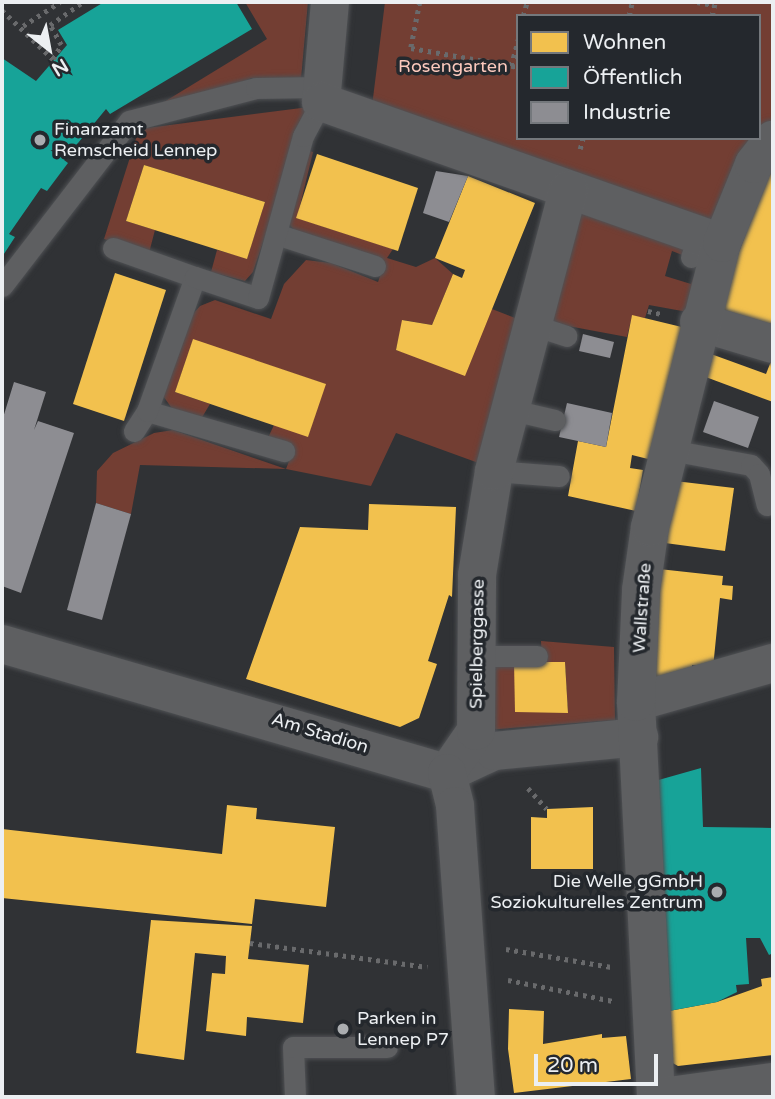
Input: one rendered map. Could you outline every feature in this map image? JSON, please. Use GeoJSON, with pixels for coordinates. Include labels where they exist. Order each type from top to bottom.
{"type":"FeatureCollection","features":[{"type":"Feature","properties":{"kind":"street"},"geometry":{"type":"LineString","coordinates":[[330,2],[320,95],[704,244]]}},
{"type":"Feature","properties":{"kind":"street","name":"Wallstraße"},"geometry":{"type":"LineString","coordinates":[[656,1097],[637,720],[641,590],[650,527],[699,322],[704,244],[754,164],[773,140]]}},
{"type":"Feature","properties":{"kind":"street","name":"Spielberggasse"},"geometry":{"type":"LineString","coordinates":[[447,773],[476,731],[474,656],[477,575],[494,471],[512,410],[551,331],[568,190]]}},
{"type":"Feature","properties":{"kind":"street"},"geometry":{"type":"LineString","coordinates":[[699,322],[773,344]]}},
{"type":"Feature","properties":{"kind":"street","name":"Am Stadion"},"geometry":{"type":"LineString","coordinates":[[2,644],[447,773]]}},
{"type":"Feature","properties":{"kind":"street"},"geometry":{"type":"LineString","coordinates":[[476,1097],[454,797],[447,773],[494,751],[637,720],[773,663]]}},
{"type":"Feature","properties":{"kind":"street"},"geometry":{"type":"LineString","coordinates":[[662,1097],[773,1082]]}},
{"type":"Feature","properties":{"kind":"lane"},"geometry":{"type":"LineString","coordinates":[[2,286],[129,121],[256,88],[320,95],[303,136],[258,298],[114,248]]}},
{"type":"Feature","properties":{"kind":"lane"},"geometry":{"type":"LineString","coordinates":[[276,234],[375,266]]}},
{"type":"Feature","properties":{"kind":"lane"},"geometry":{"type":"LineString","coordinates":[[134,431],[148,411],[195,277]]}},
{"type":"Feature","properties":{"kind":"lane"},"geometry":{"type":"LineString","coordinates":[[512,410],[555,420]]}},
{"type":"Feature","properties":{"kind":"lane"},"geometry":{"type":"LineString","coordinates":[[148,411],[284,451]]}},
{"type":"Feature","properties":{"kind":"lane"},"geometry":{"type":"LineString","coordinates":[[670,450],[751,465],[760,474],[767,505]]}},
{"type":"Feature","properties":{"kind":"lane"},"geometry":{"type":"LineString","coordinates":[[494,471],[559,477]]}},
{"type":"Feature","properties":{"kind":"lane"},"geometry":{"type":"LineString","coordinates":[[474,656],[537,656]]}},
{"type":"Feature","properties":{"kind":"lane"},"geometry":{"type":"LineString","coordinates":[[295,1097],[293,1047],[387,1048]]}},
{"type":"Feature","properties":{"kind":"path"},"geometry":{"type":"LineString","coordinates":[[23,26],[60,2]]}},
{"type":"Feature","properties":{"kind":"path"},"geometry":{"type":"LineString","coordinates":[[2,10],[23,26],[53,59],[61,45],[50,25],[83,2]]}},
{"type":"Feature","properties":{"kind":"path"},"geometry":{"type":"LineString","coordinates":[[420,2],[411,48],[516,67]]}},
{"type":"Feature","properties":{"kind":"path"},"geometry":{"type":"LineString","coordinates":[[696,2],[714,4]]}},
{"type":"Feature","properties":{"kind":"path"},"geometry":{"type":"LineString","coordinates":[[511,66],[516,47]]}},
{"type":"Feature","properties":{"kind":"path"},"geometry":{"type":"LineString","coordinates":[[250,943],[467,972],[651,991]]}},
{"type":"Feature","properties":{"kind":"path"},"geometry":{"type":"LineString","coordinates":[[495,947],[651,991]]}},
{"type":"Feature","properties":{"kind":"green space"},"geometry":{"type":"Polygon","coordinates":[[[245,2],[308,2],[301,79],[252,78],[128,124],[267,39],[245,2]]]}},
{"type":"Feature","properties":{"kind":"green space","name":"Rosengarten"},"geometry":{"type":"Polygon","coordinates":[[[385,2],[773,2],[773,121],[720,225],[372,106],[385,2]]]}},
{"type":"Feature","properties":{"kind":"green space"},"geometry":{"type":"Polygon","coordinates":[[[309,107],[253,272],[245,281],[211,272],[217,250],[247,258],[265,202],[144,165],[126,221],[155,230],[149,253],[104,239],[139,129],[309,107]]]}},
{"type":"Feature","properties":{"kind":"green space"},"geometry":{"type":"Polygon","coordinates":[[[306,150],[313,152],[297,218],[393,249],[387,258],[416,267],[435,258],[453,274],[432,325],[403,320],[396,350],[419,357],[492,309],[528,323],[484,465],[396,433],[371,486],[286,469],[294,448],[267,440],[274,425],[308,436],[325,384],[193,340],[175,392],[210,404],[201,419],[173,410],[161,393],[191,316],[200,306],[215,300],[271,319],[284,284],[306,260],[331,263],[378,282],[384,264],[294,230],[285,219],[306,150]]]}},
{"type":"Feature","properties":{"kind":"green space"},"geometry":{"type":"Polygon","coordinates":[[[574,208],[687,250],[685,256],[672,251],[665,276],[691,284],[700,260],[693,313],[649,305],[645,318],[632,316],[627,337],[541,321],[574,208]]]}},
{"type":"Feature","properties":{"kind":"green space"},"geometry":{"type":"Polygon","coordinates":[[[173,430],[286,469],[140,465],[131,514],[96,503],[97,471],[113,453],[154,433],[173,430]]]}},
{"type":"Feature","properties":{"kind":"green space"},"geometry":{"type":"Polygon","coordinates":[[[541,641],[614,647],[615,720],[486,730],[485,664],[514,667],[568,712],[565,662],[542,662],[541,641]]]}},
{"type":"Feature","properties":{"kind":"building: Wohnen"},"geometry":{"type":"Polygon","coordinates":[[[317,154],[418,188],[398,251],[296,218],[317,154]]]}},
{"type":"Feature","properties":{"kind":"building: Wohnen"},"geometry":{"type":"Polygon","coordinates":[[[773,161],[773,332],[715,316],[773,161]]]}},
{"type":"Feature","properties":{"kind":"building: Wohnen"},"geometry":{"type":"Polygon","coordinates":[[[144,165],[265,202],[247,259],[126,221],[144,165]]]}},
{"type":"Feature","properties":{"kind":"building: Wohnen"},"geometry":{"type":"Polygon","coordinates":[[[468,176],[535,203],[465,376],[396,350],[402,320],[432,325],[453,274],[462,278],[465,270],[435,258],[468,176]]]}},
{"type":"Feature","properties":{"kind":"building: Wohnen"},"geometry":{"type":"Polygon","coordinates":[[[115,273],[166,290],[124,421],[73,404],[115,273]]]}},
{"type":"Feature","properties":{"kind":"building: Wohnen"},"geometry":{"type":"Polygon","coordinates":[[[632,315],[690,329],[656,461],[632,455],[630,468],[643,470],[636,511],[568,496],[578,441],[606,447],[632,315]]]}},
{"type":"Feature","properties":{"kind":"building: Wohnen"},"geometry":{"type":"Polygon","coordinates":[[[193,339],[326,384],[308,437],[175,392],[193,339]]]}},
{"type":"Feature","properties":{"kind":"building: Wohnen"},"geometry":{"type":"Polygon","coordinates":[[[711,354],[766,374],[773,356],[773,402],[703,376],[711,354]]]}},
{"type":"Feature","properties":{"kind":"building: Wohnen"},"geometry":{"type":"Polygon","coordinates":[[[675,481],[734,488],[725,551],[665,543],[675,481]]]}},
{"type":"Feature","properties":{"kind":"building: Wohnen"},"geometry":{"type":"Polygon","coordinates":[[[369,504],[456,507],[452,597],[449,595],[428,661],[437,664],[419,718],[400,727],[246,679],[300,527],[368,530],[369,504]]]}},
{"type":"Feature","properties":{"kind":"building: Wohnen"},"geometry":{"type":"Polygon","coordinates":[[[659,569],[723,576],[722,585],[733,586],[732,600],[720,598],[713,668],[692,665],[692,672],[646,688],[659,569]]]}},
{"type":"Feature","properties":{"kind":"building: Wohnen"},"geometry":{"type":"Polygon","coordinates":[[[514,662],[565,662],[568,713],[515,712],[514,662]]]}},
{"type":"Feature","properties":{"kind":"building: Wohnen"},"geometry":{"type":"Polygon","coordinates":[[[227,805],[257,808],[256,819],[335,827],[326,907],[255,899],[252,924],[2,898],[2,829],[222,854],[227,805]]]}},
{"type":"Feature","properties":{"kind":"building: Wohnen"},"geometry":{"type":"Polygon","coordinates":[[[593,807],[593,869],[531,869],[531,817],[547,818],[547,809],[593,807]]]}},
{"type":"Feature","properties":{"kind":"building: Wohnen"},"geometry":{"type":"Polygon","coordinates":[[[151,920],[252,926],[248,959],[309,965],[303,1023],[247,1017],[246,1036],[206,1031],[212,973],[225,974],[226,956],[195,953],[184,1060],[136,1053],[151,920]]]}},
{"type":"Feature","properties":{"kind":"building: Wohnen"},"geometry":{"type":"Polygon","coordinates":[[[773,977],[773,1055],[678,1066],[669,1061],[669,1011],[717,1002],[762,986],[761,979],[773,977]]]}},
{"type":"Feature","properties":{"kind":"building: Wohnen"},"geometry":{"type":"Polygon","coordinates":[[[509,1009],[544,1011],[543,1044],[602,1034],[602,1038],[626,1036],[631,1079],[514,1093],[508,1049],[509,1009]]]}},
{"type":"Feature","properties":{"kind":"building: Öffentlich","name":"Finanzamt Remscheid Lennep"},"geometry":{"type":"Polygon","coordinates":[[[104,2],[236,2],[252,29],[110,114],[106,109],[64,160],[68,163],[47,191],[41,188],[9,234],[15,237],[2,257],[2,58],[36,81],[67,45],[58,30],[104,2]]]}},
{"type":"Feature","properties":{"kind":"building: Öffentlich","name":"Die Welle gGmbH Soziokulturelles Zentrum"},"geometry":{"type":"Polygon","coordinates":[[[701,768],[703,827],[773,828],[773,953],[769,955],[760,938],[746,938],[749,984],[736,985],[737,992],[717,1002],[669,1011],[655,781],[701,768]]]}},
{"type":"Feature","properties":{"kind":"building: Industrie"},"geometry":{"type":"Polygon","coordinates":[[[436,171],[468,176],[449,222],[423,213],[436,171]]]}},
{"type":"Feature","properties":{"kind":"building: Industrie"},"geometry":{"type":"Polygon","coordinates":[[[583,334],[614,342],[610,358],[579,351],[583,334]]]}},
{"type":"Feature","properties":{"kind":"building: Industrie"},"geometry":{"type":"Polygon","coordinates":[[[14,382],[46,392],[34,430],[38,421],[74,433],[21,593],[2,586],[2,421],[14,382]]]}},
{"type":"Feature","properties":{"kind":"building: Industrie"},"geometry":{"type":"Polygon","coordinates":[[[714,401],[759,417],[748,448],[703,432],[714,401]]]}},
{"type":"Feature","properties":{"kind":"building: Industrie"},"geometry":{"type":"Polygon","coordinates":[[[567,403],[612,413],[606,447],[559,437],[567,403]]]}},
{"type":"Feature","properties":{"kind":"building: Industrie"},"geometry":{"type":"Polygon","coordinates":[[[96,503],[131,514],[102,620],[67,610],[96,503]]]}},
{"type":"Feature","properties":{"kind":"place","name":"Finanzamt Remscheid Lennep"},"geometry":{"type":"Point","coordinates":[40,140]}},
{"type":"Feature","properties":{"kind":"place","name":"Die Welle gGmbH Soziokulturelles Zentrum"},"geometry":{"type":"Point","coordinates":[717,892]}},
{"type":"Feature","properties":{"kind":"place","name":"Parken in Lennep P7"},"geometry":{"type":"Point","coordinates":[343,1029]}}]}
